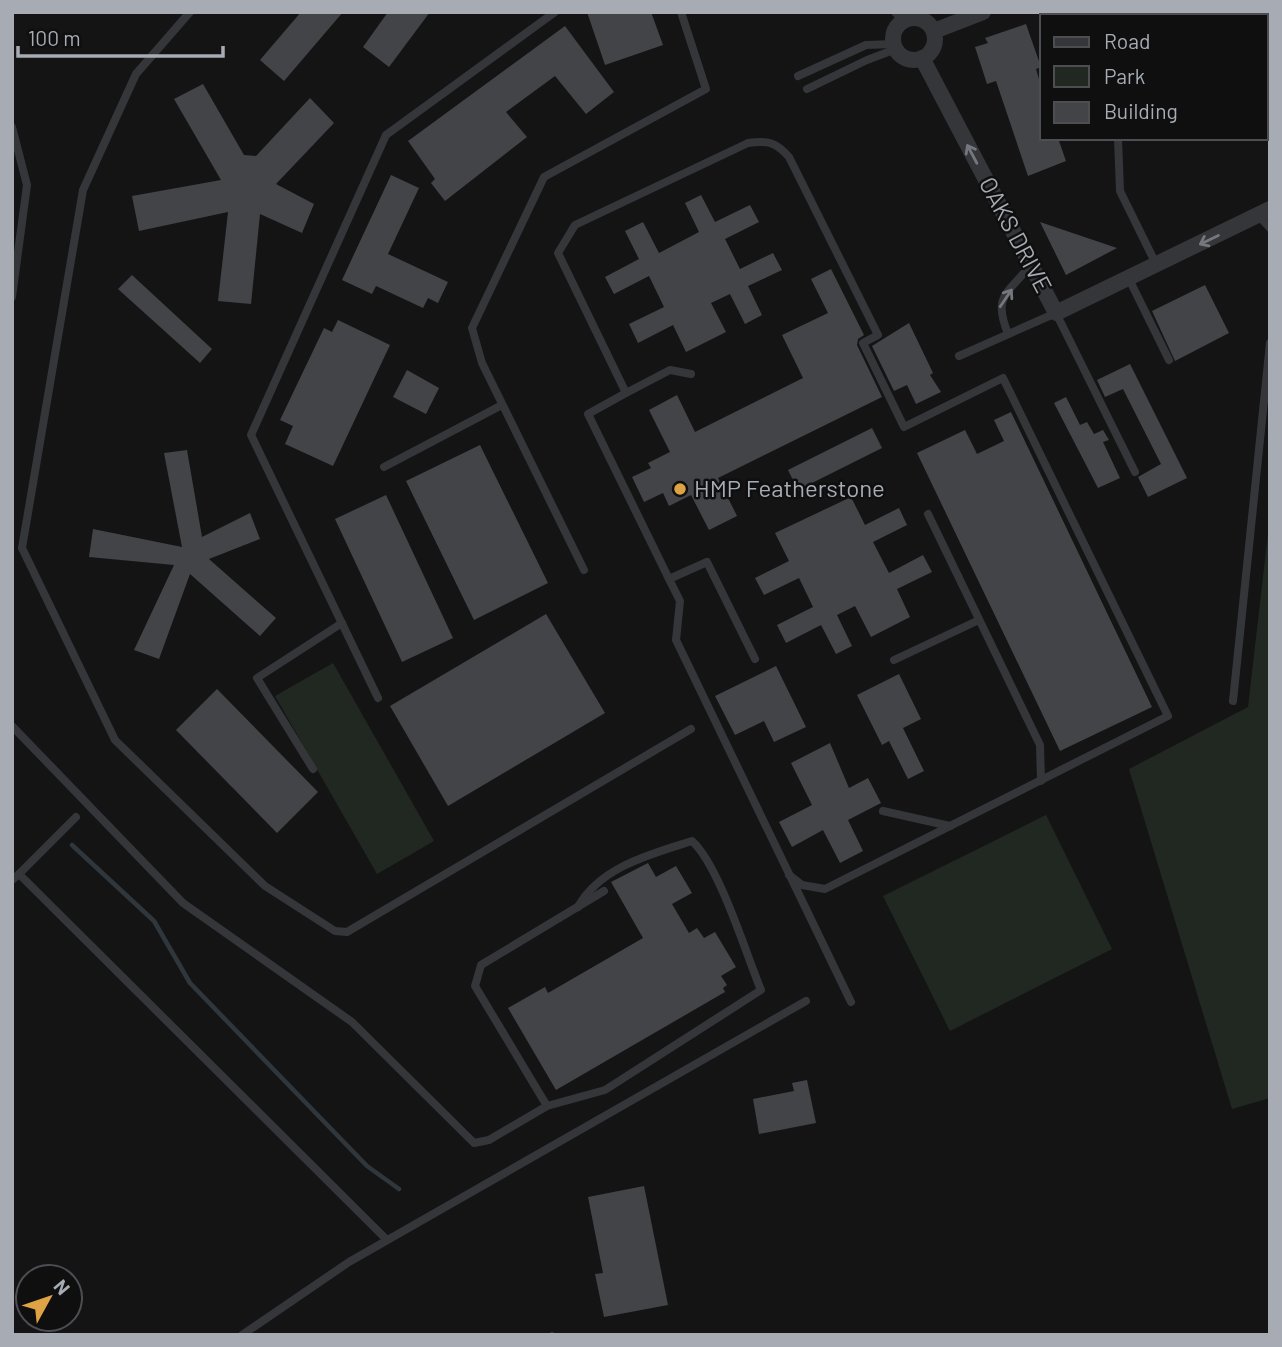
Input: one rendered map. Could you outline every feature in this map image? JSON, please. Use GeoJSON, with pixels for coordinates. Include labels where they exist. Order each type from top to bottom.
{"type":"FeatureCollection","features":[{"type":"Feature","properties":{"kind":"street"},"geometry":{"type":"LineString","coordinates":[[934,31],[983,12]]}},
{"type":"Feature","properties":{"kind":"street"},"geometry":{"type":"LineString","coordinates":[[899,17],[920,19],[934,31],[934,44],[922,58],[905,58],[895,47],[895,29],[899,17]]}},
{"type":"Feature","properties":{"kind":"street","name":"OAKS DRIVE"},"geometry":{"type":"LineString","coordinates":[[922,58],[1056,313],[1264,212]]}},
{"type":"Feature","properties":{"kind":"lane"},"geometry":{"type":"LineString","coordinates":[[190,12],[136,74],[83,190],[22,548],[115,740],[265,886],[335,931],[347,932],[691,729]]}},
{"type":"Feature","properties":{"kind":"lane"},"geometry":{"type":"LineString","coordinates":[[378,698],[251,435],[386,135],[555,12]]}},
{"type":"Feature","properties":{"kind":"lane"},"geometry":{"type":"LineString","coordinates":[[584,570],[482,363],[472,328],[544,177],[706,89],[681,12]]}},
{"type":"Feature","properties":{"kind":"lane"},"geometry":{"type":"LineString","coordinates":[[799,76],[866,45],[895,47]]}},
{"type":"Feature","properties":{"kind":"lane"},"geometry":{"type":"LineString","coordinates":[[807,89],[895,47]]}},
{"type":"Feature","properties":{"kind":"lane"},"geometry":{"type":"LineString","coordinates":[[12,127],[27,185],[12,297]]}},
{"type":"Feature","properties":{"kind":"lane"},"geometry":{"type":"LineString","coordinates":[[626,393],[558,253],[575,225],[747,143],[766,140],[779,146],[789,157],[878,335],[863,343],[904,427],[1003,378],[1168,716],[825,889],[802,885],[789,875]]}},
{"type":"Feature","properties":{"kind":"lane"},"geometry":{"type":"LineString","coordinates":[[1118,140],[1120,191],[1157,266]]}},
{"type":"Feature","properties":{"kind":"lane"},"geometry":{"type":"LineString","coordinates":[[1264,212],[1270,228]]}},
{"type":"Feature","properties":{"kind":"lane"},"geometry":{"type":"LineString","coordinates":[[1009,334],[999,309],[1030,265]]}},
{"type":"Feature","properties":{"kind":"lane"},"geometry":{"type":"LineString","coordinates":[[1129,279],[1169,360]]}},
{"type":"Feature","properties":{"kind":"lane"},"geometry":{"type":"LineString","coordinates":[[959,356],[1056,313],[1135,472]]}},
{"type":"Feature","properties":{"kind":"lane"},"geometry":{"type":"LineString","coordinates":[[1233,701],[1270,343]]}},
{"type":"Feature","properties":{"kind":"lane"},"geometry":{"type":"LineString","coordinates":[[691,374],[670,370],[588,414],[680,601],[676,640],[851,1002]]}},
{"type":"Feature","properties":{"kind":"lane"},"geometry":{"type":"LineString","coordinates":[[384,467],[502,405]]}},
{"type":"Feature","properties":{"kind":"lane"},"geometry":{"type":"LineString","coordinates":[[928,514],[1040,745],[1041,780]]}},
{"type":"Feature","properties":{"kind":"lane"},"geometry":{"type":"LineString","coordinates":[[669,579],[707,562],[755,659]]}},
{"type":"Feature","properties":{"kind":"lane"},"geometry":{"type":"LineString","coordinates":[[894,660],[979,620]]}},
{"type":"Feature","properties":{"kind":"lane"},"geometry":{"type":"LineString","coordinates":[[313,769],[257,678],[342,623]]}},
{"type":"Feature","properties":{"kind":"lane"},"geometry":{"type":"LineString","coordinates":[[12,726],[183,903],[352,1022],[474,1143],[489,1140],[547,1106],[605,1090],[761,990],[723,896],[700,848],[692,841],[642,857],[614,872],[588,888],[578,907]]}},
{"type":"Feature","properties":{"kind":"lane"},"geometry":{"type":"LineString","coordinates":[[883,811],[950,826]]}},
{"type":"Feature","properties":{"kind":"lane"},"geometry":{"type":"LineString","coordinates":[[76,817],[16,877],[387,1240]]}},
{"type":"Feature","properties":{"kind":"lane"},"geometry":{"type":"LineString","coordinates":[[547,1106],[475,986],[481,965],[604,891]]}},
{"type":"Feature","properties":{"kind":"lane"},"geometry":{"type":"LineString","coordinates":[[242,1335],[349,1262],[806,1001]]}},
{"type":"Feature","properties":{"kind":"green space"},"geometry":{"type":"Polygon","coordinates":[[[1270,516],[1270,1098],[1232,1109],[1129,769],[1248,707],[1270,516]]]}},
{"type":"Feature","properties":{"kind":"green space"},"geometry":{"type":"Polygon","coordinates":[[[333,663],[434,841],[377,874],[275,696],[333,663]]]}},
{"type":"Feature","properties":{"kind":"green space"},"geometry":{"type":"Polygon","coordinates":[[[1046,815],[1112,949],[950,1031],[883,896],[1046,815]]]}},
{"type":"Feature","properties":{"kind":"building"},"geometry":{"type":"Polygon","coordinates":[[[301,12],[343,12],[284,81],[260,60],[301,12]]]}},
{"type":"Feature","properties":{"kind":"building"},"geometry":{"type":"Polygon","coordinates":[[[388,12],[430,12],[389,67],[363,47],[388,12]]]}},
{"type":"Feature","properties":{"kind":"building"},"geometry":{"type":"Polygon","coordinates":[[[587,12],[651,12],[663,45],[605,65],[587,12]]]}},
{"type":"Feature","properties":{"kind":"building"},"geometry":{"type":"Polygon","coordinates":[[[1026,24],[1040,64],[1036,69],[1040,82],[1040,140],[1059,140],[1066,161],[1028,176],[996,81],[987,84],[975,47],[988,43],[985,38],[1026,24]]]}},
{"type":"Feature","properties":{"kind":"building"},"geometry":{"type":"Polygon","coordinates":[[[565,26],[614,92],[586,114],[555,76],[506,112],[527,137],[445,201],[431,183],[435,179],[408,141],[565,26]]]}},
{"type":"Feature","properties":{"kind":"building"},"geometry":{"type":"Polygon","coordinates":[[[203,84],[244,155],[256,156],[310,98],[334,123],[276,184],[314,204],[302,233],[260,214],[251,304],[218,301],[228,212],[139,231],[132,196],[221,180],[174,99],[203,84]]]}},
{"type":"Feature","properties":{"kind":"building"},"geometry":{"type":"Polygon","coordinates":[[[391,175],[419,188],[388,254],[448,282],[438,303],[428,298],[423,308],[376,286],[372,294],[342,280],[391,175]]]}},
{"type":"Feature","properties":{"kind":"building"},"geometry":{"type":"Polygon","coordinates":[[[701,195],[715,222],[750,205],[759,222],[725,239],[740,269],[773,253],[782,270],[748,286],[762,315],[745,324],[730,294],[711,303],[726,332],[686,352],[673,325],[638,343],[629,324],[664,307],[649,276],[614,294],[605,277],[639,259],[625,231],[643,222],[659,253],[699,232],[685,203],[701,195]]]}},
{"type":"Feature","properties":{"kind":"building"},"geometry":{"type":"Polygon","coordinates":[[[1040,222],[1117,248],[1066,275],[1040,222]]]}},
{"type":"Feature","properties":{"kind":"building"},"geometry":{"type":"Polygon","coordinates":[[[831,269],[864,335],[858,339],[857,345],[882,397],[718,478],[737,516],[709,530],[691,495],[669,506],[663,493],[644,502],[632,477],[651,468],[648,463],[670,452],[649,410],[677,395],[695,432],[803,378],[782,335],[828,313],[811,279],[831,269]]]}},
{"type":"Feature","properties":{"kind":"building"},"geometry":{"type":"Polygon","coordinates":[[[132,275],[212,349],[200,363],[118,289],[132,275]]]}},
{"type":"Feature","properties":{"kind":"building"},"geometry":{"type":"Polygon","coordinates":[[[1205,285],[1229,333],[1175,361],[1152,311],[1205,285]]]}},
{"type":"Feature","properties":{"kind":"building"},"geometry":{"type":"Polygon","coordinates":[[[338,320],[390,345],[333,466],[285,444],[293,426],[280,420],[324,328],[332,332],[338,320]]]}},
{"type":"Feature","properties":{"kind":"building"},"geometry":{"type":"Polygon","coordinates":[[[909,323],[933,373],[930,375],[941,392],[916,404],[907,385],[894,391],[872,346],[909,323]]]}},
{"type":"Feature","properties":{"kind":"building"},"geometry":{"type":"Polygon","coordinates":[[[1130,364],[1187,478],[1148,497],[1138,477],[1161,464],[1123,389],[1105,397],[1097,380],[1130,364]]]}},
{"type":"Feature","properties":{"kind":"building"},"geometry":{"type":"Polygon","coordinates":[[[407,370],[439,388],[426,414],[393,397],[407,370]]]}},
{"type":"Feature","properties":{"kind":"building"},"geometry":{"type":"Polygon","coordinates":[[[1066,397],[1080,425],[1087,422],[1094,434],[1103,430],[1109,440],[1103,442],[1120,478],[1098,488],[1054,403],[1066,397]]]}},
{"type":"Feature","properties":{"kind":"building"},"geometry":{"type":"Polygon","coordinates":[[[1011,412],[1152,707],[1060,751],[917,453],[965,430],[977,454],[1004,441],[994,420],[1011,412]]]}},
{"type":"Feature","properties":{"kind":"building"},"geometry":{"type":"Polygon","coordinates":[[[872,428],[882,448],[798,490],[788,470],[872,428]]]}},
{"type":"Feature","properties":{"kind":"building"},"geometry":{"type":"Polygon","coordinates":[[[480,445],[548,583],[474,620],[406,481],[480,445]]]}},
{"type":"Feature","properties":{"kind":"building"},"geometry":{"type":"Polygon","coordinates":[[[187,450],[202,537],[250,513],[260,539],[209,559],[276,618],[260,636],[190,574],[159,659],[134,650],[174,565],[89,557],[93,529],[182,547],[164,453],[187,450]]]}},
{"type":"Feature","properties":{"kind":"building"},"geometry":{"type":"Polygon","coordinates":[[[386,495],[453,638],[402,662],[335,519],[386,495]]]}},
{"type":"Feature","properties":{"kind":"building"},"geometry":{"type":"Polygon","coordinates":[[[851,497],[865,525],[899,508],[907,525],[873,542],[889,573],[923,555],[932,572],[897,589],[910,617],[871,637],[855,606],[837,615],[852,646],[836,654],[821,625],[786,643],[777,625],[813,607],[799,578],[764,595],[755,578],[789,561],[775,533],[851,497]]]}},
{"type":"Feature","properties":{"kind":"building"},"geometry":{"type":"Polygon","coordinates":[[[546,614],[605,713],[448,806],[390,706],[546,614]]]}},
{"type":"Feature","properties":{"kind":"building"},"geometry":{"type":"Polygon","coordinates":[[[776,666],[806,727],[774,742],[764,721],[735,735],[715,696],[776,666]]]}},
{"type":"Feature","properties":{"kind":"building"},"geometry":{"type":"Polygon","coordinates":[[[899,674],[921,719],[903,728],[924,771],[908,779],[889,741],[882,745],[857,695],[899,674]]]}},
{"type":"Feature","properties":{"kind":"building"},"geometry":{"type":"Polygon","coordinates":[[[217,689],[318,792],[277,833],[176,730],[217,689]]]}},
{"type":"Feature","properties":{"kind":"building"},"geometry":{"type":"Polygon","coordinates":[[[830,743],[849,788],[868,778],[881,803],[848,820],[863,851],[840,863],[823,830],[792,847],[779,822],[812,805],[791,763],[830,743]]]}},
{"type":"Feature","properties":{"kind":"building"},"geometry":{"type":"Polygon","coordinates":[[[648,863],[656,877],[676,866],[692,893],[672,904],[689,933],[697,928],[704,938],[715,932],[736,967],[721,976],[727,985],[723,988],[725,992],[556,1090],[508,1008],[545,987],[548,993],[643,938],[611,882],[648,863]]]}},
{"type":"Feature","properties":{"kind":"building"},"geometry":{"type":"Polygon","coordinates":[[[807,1080],[816,1123],[759,1134],[753,1099],[794,1091],[792,1083],[807,1080]]]}},
{"type":"Feature","properties":{"kind":"building"},"geometry":{"type":"Polygon","coordinates":[[[644,1186],[668,1305],[604,1317],[595,1274],[603,1273],[588,1197],[644,1186]]]}},
{"type":"Feature","properties":{"kind":"waterway"},"geometry":{"type":"LineString","coordinates":[[72,845],[154,921],[190,983],[367,1166],[399,1189]]}},
{"type":"Feature","properties":{"kind":"place","name":"HMP Featherstone"},"geometry":{"type":"Point","coordinates":[680,489]}}]}
